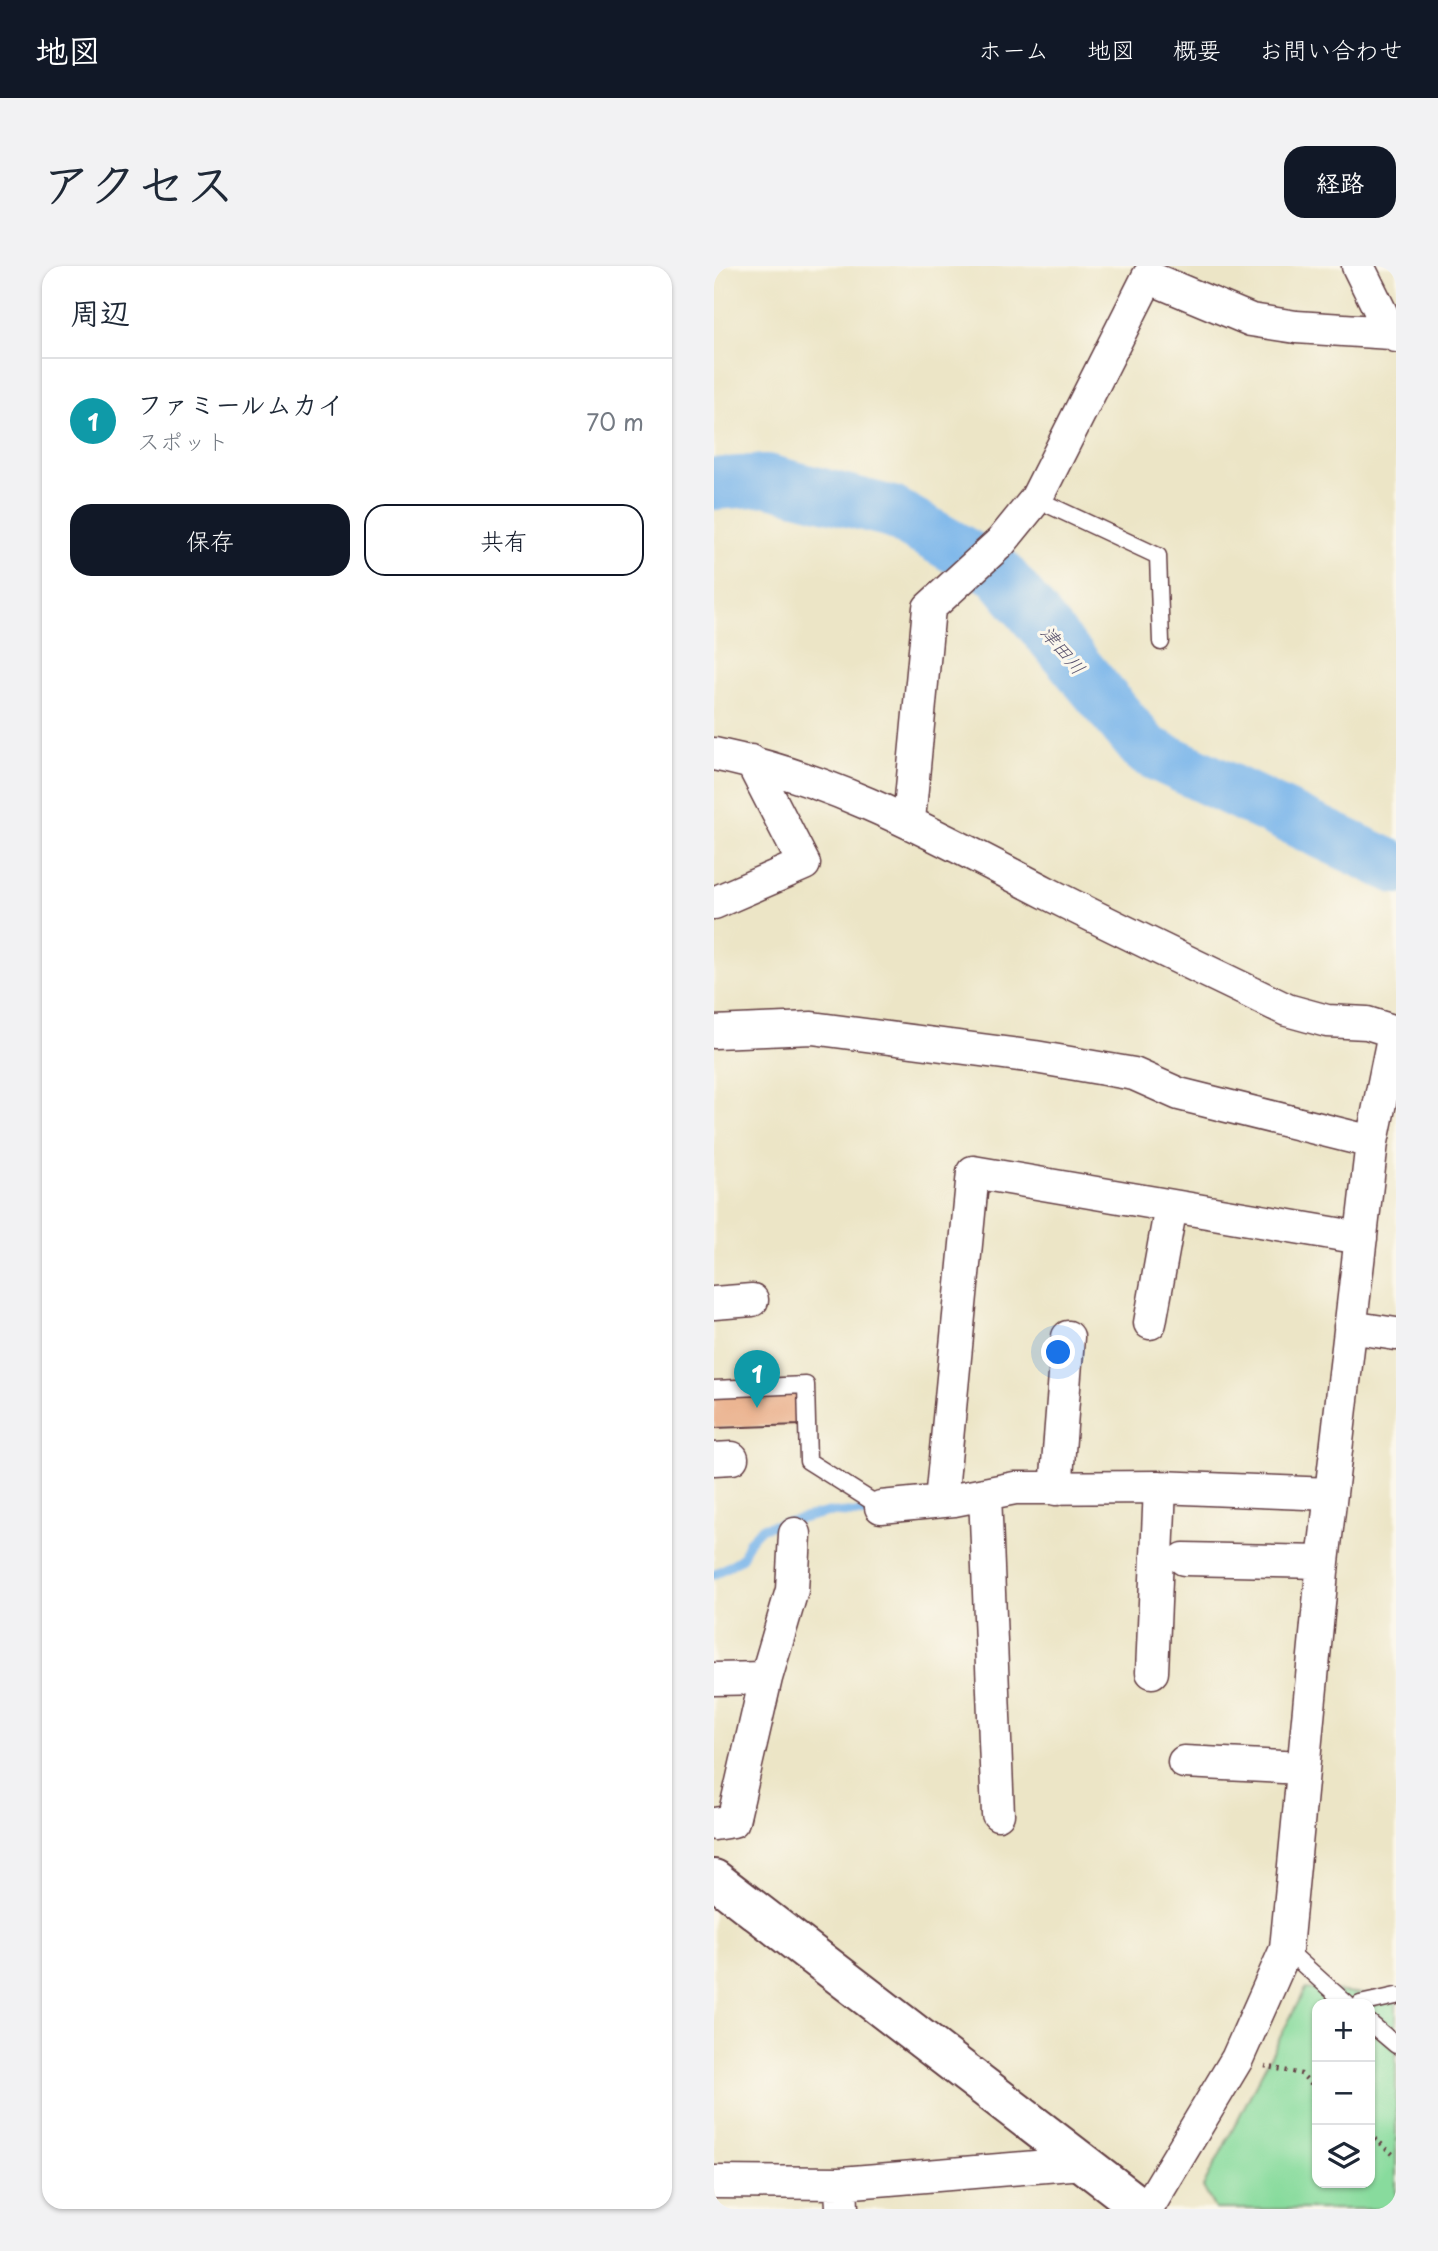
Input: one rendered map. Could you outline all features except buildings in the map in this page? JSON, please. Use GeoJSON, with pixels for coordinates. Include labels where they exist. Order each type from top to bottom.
{"type":"FeatureCollection","features":[{"type":"Feature","properties":{"kind":"street"},"geometry":{"type":"LineString","coordinates":[[1359,266],[1393,335]]}},
{"type":"Feature","properties":{"kind":"street"},"geometry":{"type":"LineString","coordinates":[[909,820],[929,608],[1001,542],[1036,499],[1148,277],[1251,320],[1296,327],[1393,335]]}},
{"type":"Feature","properties":{"kind":"street"},"geometry":{"type":"LineString","coordinates":[[714,754],[751,761],[818,781],[909,820],[1049,894],[1287,1010],[1327,1021],[1367,1023],[1395,1033],[1372,1142],[1323,1562],[1286,1949],[1237,2059],[1145,2209],[714,1879]]}},
{"type":"Feature","properties":{"kind":"street"},"geometry":{"type":"LineString","coordinates":[[714,903],[804,864],[751,761]]}},
{"type":"Feature","properties":{"kind":"street"},"geometry":{"type":"LineString","coordinates":[[714,1032],[813,1028],[1035,1057],[1134,1074],[1179,1094],[1372,1142]]}},
{"type":"Feature","properties":{"kind":"street"},"geometry":{"type":"LineString","coordinates":[[941,1501],[973,1172],[1361,1238]]}},
{"type":"Feature","properties":{"kind":"street"},"geometry":{"type":"LineString","coordinates":[[1150,1324],[1171,1206]]}},
{"type":"Feature","properties":{"kind":"street"},"geometry":{"type":"LineString","coordinates":[[714,1303],[752,1300]]}},
{"type":"Feature","properties":{"kind":"street"},"geometry":{"type":"LineString","coordinates":[[1350,1327],[1396,1334]]}},
{"type":"Feature","properties":{"kind":"street"},"geometry":{"type":"LineString","coordinates":[[1056,1489],[1068,1337]]}},
{"type":"Feature","properties":{"kind":"street"},"geometry":{"type":"LineString","coordinates":[[881,1507],[941,1501],[1015,1488],[1160,1488],[1331,1494]]}},
{"type":"Feature","properties":{"kind":"street"},"geometry":{"type":"LineString","coordinates":[[1152,1672],[1160,1488]]}},
{"type":"Feature","properties":{"kind":"street"},"geometry":{"type":"LineString","coordinates":[[985,1494],[998,1814]]}},
{"type":"Feature","properties":{"kind":"street"},"geometry":{"type":"LineString","coordinates":[[714,1824],[733,1821],[766,1678],[779,1590],[795,1534]]}},
{"type":"Feature","properties":{"kind":"street"},"geometry":{"type":"LineString","coordinates":[[1184,1559],[1323,1562]]}},
{"type":"Feature","properties":{"kind":"street"},"geometry":{"type":"LineString","coordinates":[[714,1679],[766,1678]]}},
{"type":"Feature","properties":{"kind":"street"},"geometry":{"type":"LineString","coordinates":[[1184,1762],[1303,1768]]}},
{"type":"Feature","properties":{"kind":"street"},"geometry":{"type":"LineString","coordinates":[[714,2182],[842,2196],[1083,2163]]}},
{"type":"Feature","properties":{"kind":"lane"},"geometry":{"type":"LineString","coordinates":[[1036,499],[1158,556],[1161,642]]}},
{"type":"Feature","properties":{"kind":"lane"},"geometry":{"type":"LineString","coordinates":[[714,1389],[806,1385],[808,1461],[881,1507]]}},
{"type":"Feature","properties":{"kind":"lane"},"geometry":{"type":"LineString","coordinates":[[1286,1949],[1341,1999]]}},
{"type":"Feature","properties":{"kind":"lane"},"geometry":{"type":"LineString","coordinates":[[1375,2001],[1396,1996]]}},
{"type":"Feature","properties":{"kind":"lane"},"geometry":{"type":"LineString","coordinates":[[1375,2028],[1396,2045]]}},
{"type":"Feature","properties":{"kind":"path"},"geometry":{"type":"LineString","coordinates":[[1237,2059],[1301,2074],[1312,2084]]}},
{"type":"Feature","properties":{"kind":"path"},"geometry":{"type":"LineString","coordinates":[[1375,2138],[1396,2157]]}},
{"type":"Feature","properties":{"kind":"green space"},"geometry":{"type":"Polygon","coordinates":[[[1305,1989],[1396,1996],[1396,2209],[1215,2209],[1203,2187],[1305,1989]]]}},
{"type":"Feature","properties":{"kind":"waterway","name":"津田川"},"geometry":{"type":"LineString","coordinates":[[714,484],[766,480],[892,512],[999,573],[1146,750],[1396,868]]}},
{"type":"Feature","properties":{"kind":"waterway"},"geometry":{"type":"LineString","coordinates":[[714,1575],[742,1558],[749,1541],[762,1528],[829,1512],[868,1514]]}},
{"type":"Feature","properties":{"kind":"place","name":"ファミールムカイ"},"geometry":{"type":"Point","coordinates":[757,1408]}}]}
